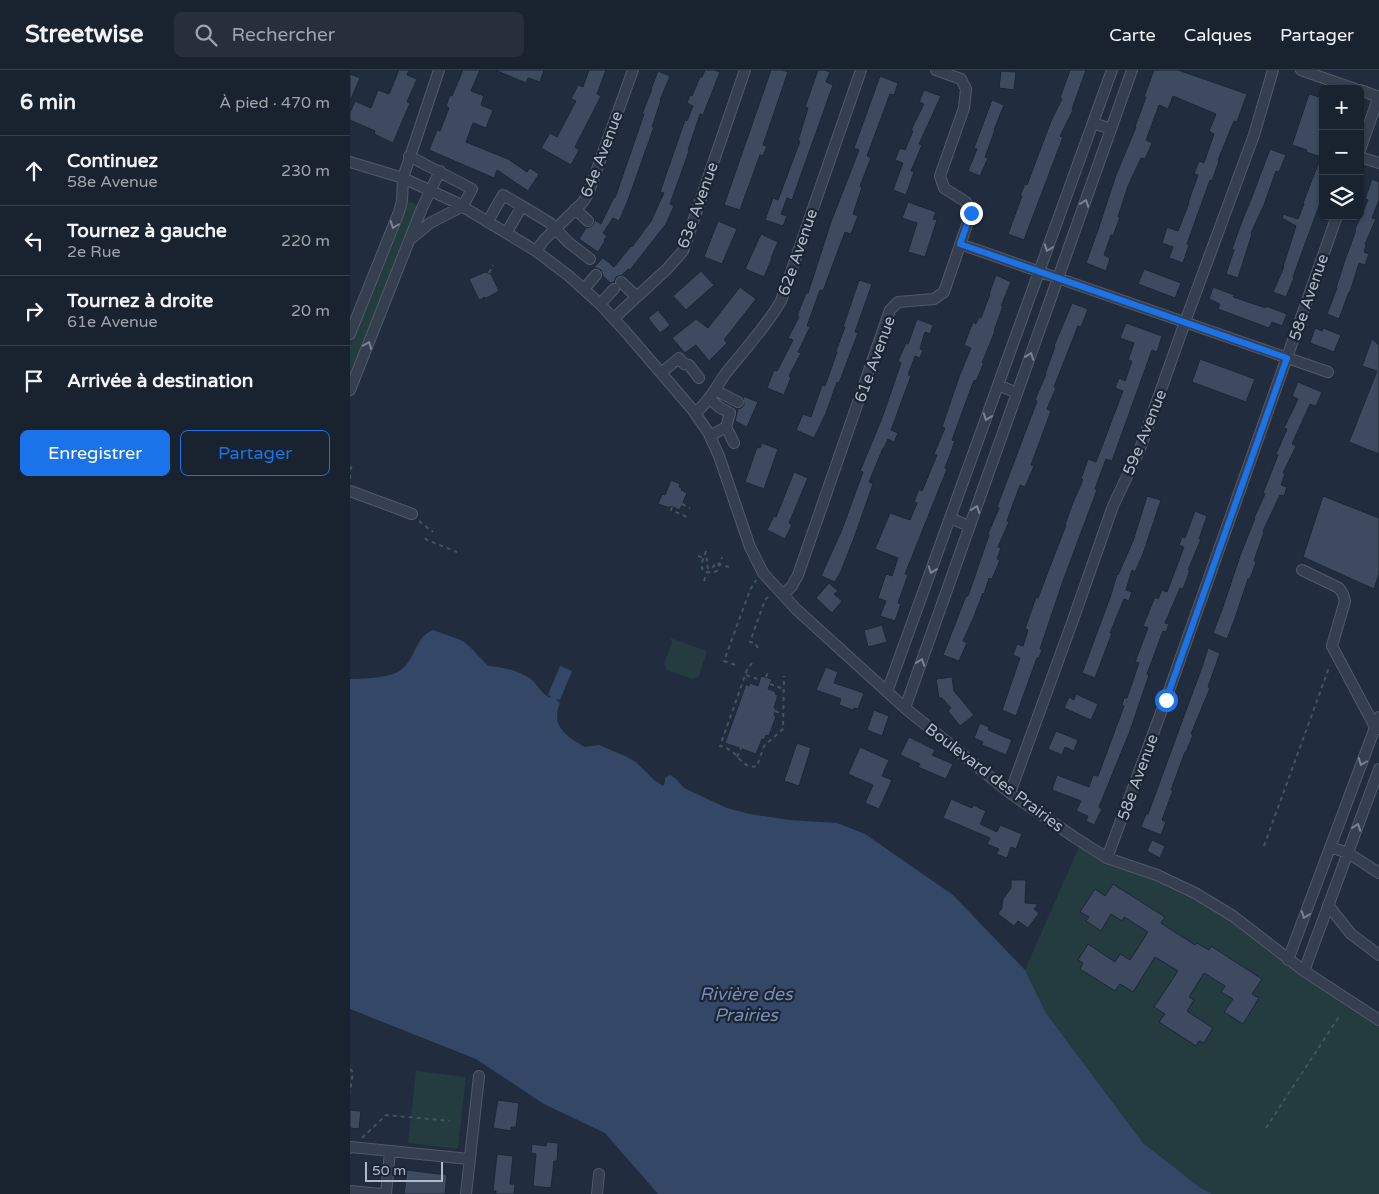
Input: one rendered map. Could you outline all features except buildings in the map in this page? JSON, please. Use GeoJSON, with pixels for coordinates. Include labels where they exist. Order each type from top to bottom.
{"type":"FeatureCollection","features":[{"type":"Feature","properties":{"kind":"street"},"geometry":{"type":"LineString","coordinates":[[350,334],[399,212],[403,178],[409,156],[439,70]]}},
{"type":"Feature","properties":{"kind":"street","name":"64e Avenue"},"geometry":{"type":"LineString","coordinates":[[536,251],[544,240],[583,202],[590,190],[633,70]]}},
{"type":"Feature","properties":{"kind":"street","name":"63e Avenue"},"geometry":{"type":"LineString","coordinates":[[614,318],[667,269],[682,251],[745,70]]}},
{"type":"Feature","properties":{"kind":"street","name":"62e Avenue"},"geometry":{"type":"LineString","coordinates":[[695,413],[712,394],[774,313],[781,301],[861,70]]}},
{"type":"Feature","properties":{"kind":"street","name":"61e Avenue"},"geometry":{"type":"LineString","coordinates":[[783,595],[792,586],[798,575],[890,310],[898,302],[934,299],[944,292],[971,213],[966,202],[944,188],[940,176],[964,108],[966,89],[961,79],[936,70]]}},
{"type":"Feature","properties":{"kind":"street"},"geometry":{"type":"LineString","coordinates":[[888,692],[1112,70]]}},
{"type":"Feature","properties":{"kind":"street"},"geometry":{"type":"LineString","coordinates":[[905,708],[1132,70]]}},
{"type":"Feature","properties":{"kind":"street","name":"59e Avenue"},"geometry":{"type":"LineString","coordinates":[[1010,793],[1112,506],[1140,449],[1254,135],[1273,70]]}},
{"type":"Feature","properties":{"kind":"street"},"geometry":{"type":"LineString","coordinates":[[1301,70],[1344,85]]}},
{"type":"Feature","properties":{"kind":"street"},"geometry":{"type":"LineString","coordinates":[[1364,91],[1379,97],[1364,139]]}},
{"type":"Feature","properties":{"kind":"street"},"geometry":{"type":"LineString","coordinates":[[1093,123],[1111,129]]}},
{"type":"Feature","properties":{"kind":"street"},"geometry":{"type":"LineString","coordinates":[[409,156],[472,189],[463,206],[430,222],[411,238]]}},
{"type":"Feature","properties":{"kind":"street"},"geometry":{"type":"LineString","coordinates":[[1364,158],[1379,163]]}},
{"type":"Feature","properties":{"kind":"street","name":"Boulevard des Prairies"},"geometry":{"type":"LineString","coordinates":[[350,162],[403,178],[463,206],[536,251],[600,304],[662,373],[695,413],[710,436],[722,463],[750,547],[764,573],[783,595],[905,708],[1010,793],[1074,837],[1107,858],[1157,875],[1195,893],[1233,916],[1288,960],[1379,1020]]}},
{"type":"Feature","properties":{"kind":"street"},"geometry":{"type":"LineString","coordinates":[[350,390],[422,208],[440,172]]}},
{"type":"Feature","properties":{"kind":"street"},"geometry":{"type":"LineString","coordinates":[[488,221],[504,195],[545,219],[568,242],[590,259]]}},
{"type":"Feature","properties":{"kind":"street"},"geometry":{"type":"LineString","coordinates":[[506,232],[522,206]]}},
{"type":"Feature","properties":{"kind":"street"},"geometry":{"type":"LineString","coordinates":[[575,209],[588,221]]}},
{"type":"Feature","properties":{"kind":"street","name":"58e Avenue"},"geometry":{"type":"LineString","coordinates":[[1107,858],[1166,700],[1336,220]]}},
{"type":"Feature","properties":{"kind":"street"},"geometry":{"type":"LineString","coordinates":[[960,244],[1328,372]]}},
{"type":"Feature","properties":{"kind":"street"},"geometry":{"type":"LineString","coordinates":[[584,290],[596,275]]}},
{"type":"Feature","properties":{"kind":"street"},"geometry":{"type":"LineString","coordinates":[[600,304],[618,285],[637,297]]}},
{"type":"Feature","properties":{"kind":"street"},"geometry":{"type":"LineString","coordinates":[[662,373],[679,358],[684,364],[689,365],[699,378]]}},
{"type":"Feature","properties":{"kind":"street"},"geometry":{"type":"LineString","coordinates":[[998,385],[1017,393]]}},
{"type":"Feature","properties":{"kind":"street"},"geometry":{"type":"LineString","coordinates":[[712,394],[738,402]]}},
{"type":"Feature","properties":{"kind":"street"},"geometry":{"type":"LineString","coordinates":[[712,394],[719,407],[730,413],[726,427],[734,442]]}},
{"type":"Feature","properties":{"kind":"street"},"geometry":{"type":"LineString","coordinates":[[710,436],[726,427]]}},
{"type":"Feature","properties":{"kind":"street"},"geometry":{"type":"LineString","coordinates":[[350,491],[412,514]]}},
{"type":"Feature","properties":{"kind":"street"},"geometry":{"type":"LineString","coordinates":[[950,518],[969,526]]}},
{"type":"Feature","properties":{"kind":"street"},"geometry":{"type":"LineString","coordinates":[[1302,570],[1339,588],[1343,594],[1345,601],[1332,646],[1377,728]]}},
{"type":"Feature","properties":{"kind":"street"},"geometry":{"type":"LineString","coordinates":[[1288,960],[1377,728],[1379,717]]}},
{"type":"Feature","properties":{"kind":"street"},"geometry":{"type":"LineString","coordinates":[[1304,971],[1379,769]]}},
{"type":"Feature","properties":{"kind":"street"},"geometry":{"type":"LineString","coordinates":[[1330,847],[1348,853],[1379,872]]}},
{"type":"Feature","properties":{"kind":"street"},"geometry":{"type":"LineString","coordinates":[[1328,905],[1351,934],[1379,955]]}},
{"type":"Feature","properties":{"kind":"street"},"geometry":{"type":"LineString","coordinates":[[466,1194],[479,1076]]}},
{"type":"Feature","properties":{"kind":"street"},"geometry":{"type":"LineString","coordinates":[[353,1148],[470,1159]]}},
{"type":"Feature","properties":{"kind":"street"},"geometry":{"type":"LineString","coordinates":[[386,1194],[390,1151]]}},
{"type":"Feature","properties":{"kind":"street"},"geometry":{"type":"LineString","coordinates":[[597,1194],[599,1174]]}},
{"type":"Feature","properties":{"kind":"street"},"geometry":{"type":"LineString","coordinates":[[350,1190],[381,1194]]}},
{"type":"Feature","properties":{"kind":"path"},"geometry":{"type":"LineString","coordinates":[[489,273],[493,265]]}},
{"type":"Feature","properties":{"kind":"path"},"geometry":{"type":"LineString","coordinates":[[350,470],[352,466]]}},
{"type":"Feature","properties":{"kind":"path"},"geometry":{"type":"LineString","coordinates":[[682,504],[690,508]]}},
{"type":"Feature","properties":{"kind":"path"},"geometry":{"type":"LineString","coordinates":[[672,507],[671,510],[687,517]]}},
{"type":"Feature","properties":{"kind":"path"},"geometry":{"type":"LineString","coordinates":[[412,514],[433,532]]}},
{"type":"Feature","properties":{"kind":"path"},"geometry":{"type":"LineString","coordinates":[[425,538],[457,552]]}},
{"type":"Feature","properties":{"kind":"path"},"geometry":{"type":"LineString","coordinates":[[706,551],[701,565],[703,570],[707,572],[717,571],[722,557]]}},
{"type":"Feature","properties":{"kind":"path"},"geometry":{"type":"LineString","coordinates":[[698,556],[707,559],[708,568],[714,566],[715,563],[729,567]]}},
{"type":"Feature","properties":{"kind":"path"},"geometry":{"type":"LineString","coordinates":[[704,581],[707,572]]}},
{"type":"Feature","properties":{"kind":"path"},"geometry":{"type":"LineString","coordinates":[[735,665],[724,661],[750,590],[757,578]]}},
{"type":"Feature","properties":{"kind":"path"},"geometry":{"type":"LineString","coordinates":[[758,648],[755,643],[750,642],[765,600],[771,594]]}},
{"type":"Feature","properties":{"kind":"path"},"geometry":{"type":"LineString","coordinates":[[1264,846],[1335,654]]}},
{"type":"Feature","properties":{"kind":"path"},"geometry":{"type":"LineString","coordinates":[[752,663],[747,670],[720,746],[729,749],[746,765],[751,767],[757,766],[764,746],[783,729],[784,676]]}},
{"type":"Feature","properties":{"kind":"path"},"geometry":{"type":"LineString","coordinates":[[766,678],[769,670]]}},
{"type":"Feature","properties":{"kind":"path"},"geometry":{"type":"LineString","coordinates":[[746,675],[760,680]]}},
{"type":"Feature","properties":{"kind":"path"},"geometry":{"type":"LineString","coordinates":[[770,684],[784,689]]}},
{"type":"Feature","properties":{"kind":"path"},"geometry":{"type":"LineString","coordinates":[[775,711],[784,715]]}},
{"type":"Feature","properties":{"kind":"path"},"geometry":{"type":"LineString","coordinates":[[723,737],[727,739]]}},
{"type":"Feature","properties":{"kind":"path"},"geometry":{"type":"LineString","coordinates":[[765,738],[771,740]]}},
{"type":"Feature","properties":{"kind":"path"},"geometry":{"type":"LineString","coordinates":[[737,757],[741,748]]}},
{"type":"Feature","properties":{"kind":"path"},"geometry":{"type":"LineString","coordinates":[[1266,1128],[1340,1015]]}},
{"type":"Feature","properties":{"kind":"path"},"geometry":{"type":"LineString","coordinates":[[350,1069],[353,1072],[350,1092]]}},
{"type":"Feature","properties":{"kind":"path"},"geometry":{"type":"LineString","coordinates":[[353,1148],[386,1115],[450,1121]]}},
{"type":"Feature","properties":{"kind":"green space"},"geometry":{"type":"Polygon","coordinates":[[[411,202],[417,207],[350,380],[350,344],[405,207],[411,202]]]}},
{"type":"Feature","properties":{"kind":"green space"},"geometry":{"type":"Polygon","coordinates":[[[670,638],[707,651],[699,676],[693,679],[667,670],[664,664],[672,642],[670,638]]]}},
{"type":"Feature","properties":{"kind":"green space"},"geometry":{"type":"Polygon","coordinates":[[[1079,847],[1195,893],[1379,1025],[1379,1194],[1212,1194],[1198,1186],[1143,1143],[1046,1013],[1025,970],[1079,847]]]}},
{"type":"Feature","properties":{"kind":"green space"},"geometry":{"type":"Polygon","coordinates":[[[416,1071],[466,1077],[458,1149],[408,1143],[416,1071]]]}},
{"type":"Feature","properties":{"kind":"water","name":"Rivière des Prairies"},"geometry":{"type":"Polygon","coordinates":[[[433,630],[463,641],[488,666],[512,670],[523,675],[533,681],[550,698],[551,696],[548,695],[560,666],[572,671],[560,700],[556,700],[560,703],[557,718],[562,730],[585,747],[599,745],[625,756],[636,762],[663,786],[665,778],[670,775],[684,788],[727,808],[750,814],[789,820],[837,823],[865,834],[953,895],[1025,970],[1046,1013],[1143,1143],[1198,1186],[1212,1194],[658,1194],[605,1133],[544,1104],[476,1059],[350,1009],[350,679],[381,677],[398,672],[409,661],[423,637],[433,630]]]}},
{"type":"Feature","properties":{"kind":"route"},"geometry":{"type":"LineString","coordinates":[[971,213],[960,244],[1287,358],[1166,700]]}}]}
